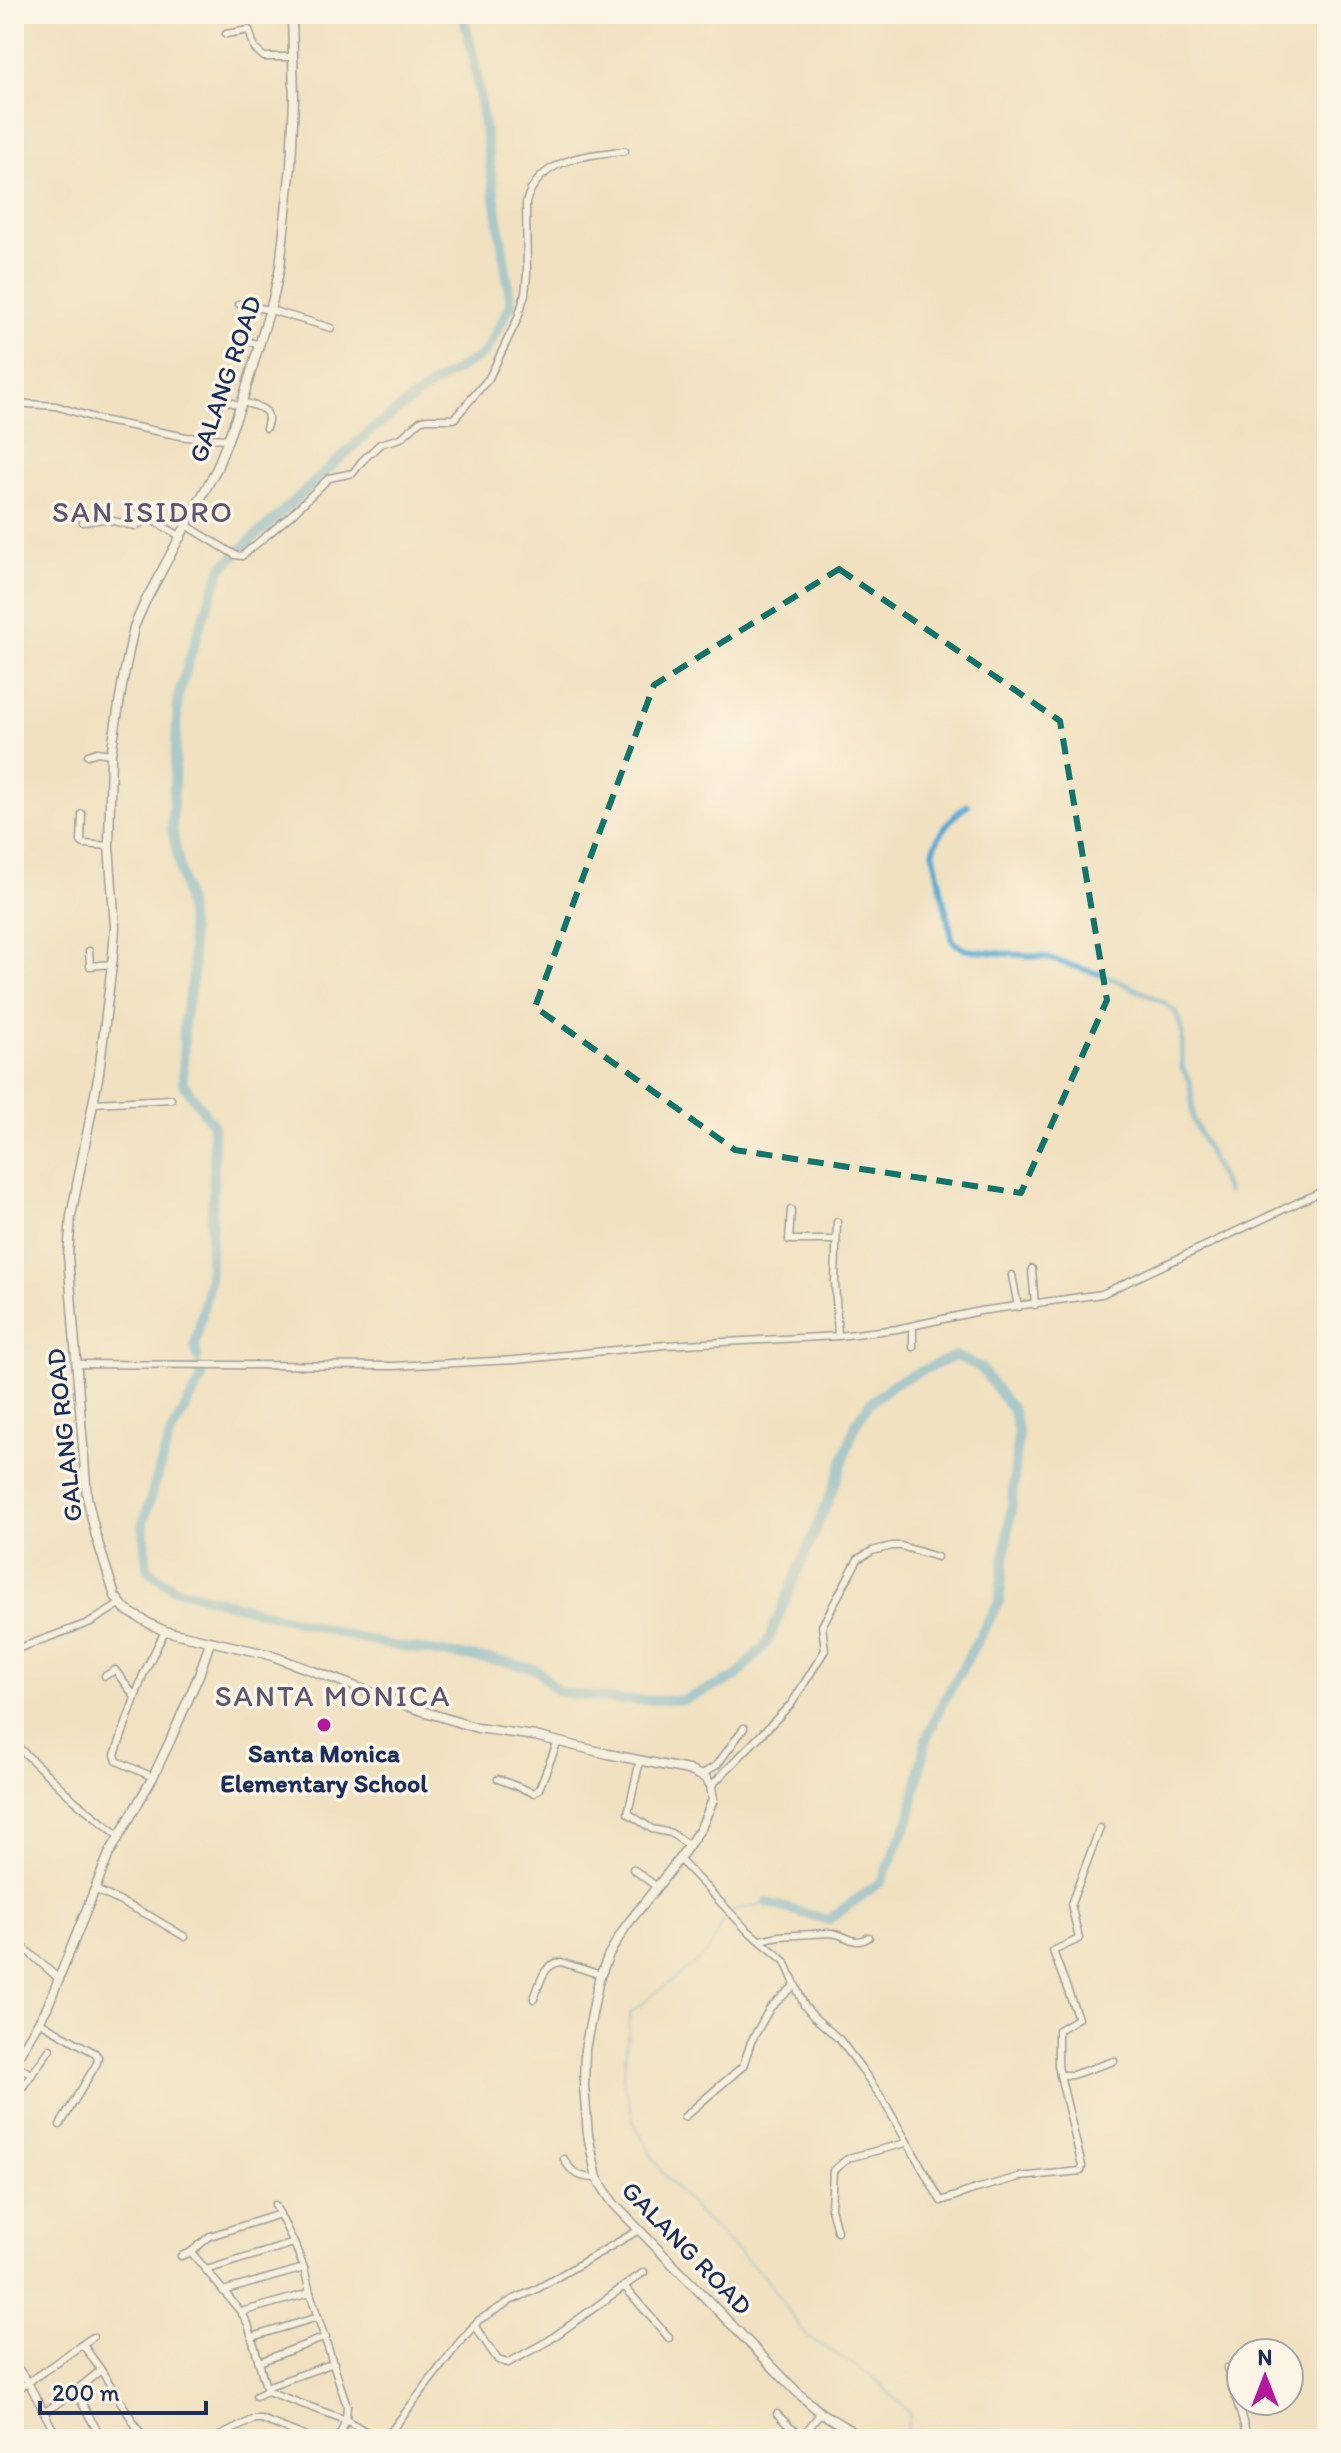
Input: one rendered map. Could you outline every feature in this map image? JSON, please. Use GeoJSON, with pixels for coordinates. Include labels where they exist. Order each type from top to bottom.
{"type":"FeatureCollection","features":[{"type":"Feature","properties":{"kind":"street","name":"GALANG ROAD"},"geometry":{"type":"LineString","coordinates":[[120,1604],[96,1536],[87,1497],[69,1276],[71,1216],[99,1073],[115,927],[109,846],[111,754],[134,627],[217,468],[241,404],[270,310],[280,267],[290,179],[293,138],[292,14]]}},
{"type":"Feature","properties":{"kind":"street"},"geometry":{"type":"LineString","coordinates":[[226,34],[249,30],[255,49],[264,57],[293,57]]}},
{"type":"Feature","properties":{"kind":"street"},"geometry":{"type":"LineString","coordinates":[[188,526],[235,555],[242,556],[329,478],[353,473],[380,444],[401,438],[426,419],[450,420],[458,416],[489,378],[518,318],[526,286],[526,203],[529,193],[539,178],[571,159],[625,151]]}},
{"type":"Feature","properties":{"kind":"street"},"geometry":{"type":"LineString","coordinates":[[239,304],[331,328]]}},
{"type":"Feature","properties":{"kind":"street"},"geometry":{"type":"LineString","coordinates":[[237,338],[260,345]]}},
{"type":"Feature","properties":{"kind":"street"},"geometry":{"type":"LineString","coordinates":[[223,399],[266,411],[269,419],[266,428]]}},
{"type":"Feature","properties":{"kind":"street"},"geometry":{"type":"LineString","coordinates":[[14,403],[56,406],[101,420],[186,437],[229,439]]}},
{"type":"Feature","properties":{"kind":"street"},"geometry":{"type":"LineString","coordinates":[[133,514],[150,519],[182,537]]}},
{"type":"Feature","properties":{"kind":"street"},"geometry":{"type":"LineString","coordinates":[[83,522],[104,519],[135,526],[150,519]]}},
{"type":"Feature","properties":{"kind":"street"},"geometry":{"type":"LineString","coordinates":[[88,755],[97,752],[111,754]]}},
{"type":"Feature","properties":{"kind":"street"},"geometry":{"type":"LineString","coordinates":[[82,814],[81,842],[109,846]]}},
{"type":"Feature","properties":{"kind":"street"},"geometry":{"type":"LineString","coordinates":[[89,951],[90,966],[112,964]]}},
{"type":"Feature","properties":{"kind":"street"},"geometry":{"type":"LineString","coordinates":[[93,1103],[171,1099]]}},
{"type":"Feature","properties":{"kind":"street"},"geometry":{"type":"LineString","coordinates":[[76,1364],[392,1366],[539,1358],[665,1345],[838,1336],[913,1326],[980,1311],[1102,1294],[1327,1189]]}},
{"type":"Feature","properties":{"kind":"street"},"geometry":{"type":"LineString","coordinates":[[791,1210],[789,1240],[836,1240]]}},
{"type":"Feature","properties":{"kind":"street"},"geometry":{"type":"LineString","coordinates":[[837,1222],[835,1281],[838,1336]]}},
{"type":"Feature","properties":{"kind":"street"},"geometry":{"type":"LineString","coordinates":[[1032,1269],[1035,1305]]}},
{"type":"Feature","properties":{"kind":"street"},"geometry":{"type":"LineString","coordinates":[[1012,1275],[1018,1307]]}},
{"type":"Feature","properties":{"kind":"street"},"geometry":{"type":"LineString","coordinates":[[913,1326],[913,1347]]}},
{"type":"Feature","properties":{"kind":"street"},"geometry":{"type":"LineString","coordinates":[[14,1650],[91,1622],[120,1604],[137,1618],[165,1631],[267,1654],[477,1728],[558,1741],[688,1770],[701,1775],[711,1786],[792,1703],[825,1650],[822,1626],[858,1559],[872,1551],[892,1546],[937,1557]]}},
{"type":"Feature","properties":{"kind":"street"},"geometry":{"type":"LineString","coordinates":[[153,1777],[117,1761],[115,1755],[143,1675],[165,1631]]}},
{"type":"Feature","properties":{"kind":"street"},"geometry":{"type":"LineString","coordinates":[[32,2075],[14,2063],[40,2022],[60,1980],[94,1889],[118,1835],[153,1777],[184,1713],[210,1642]]}},
{"type":"Feature","properties":{"kind":"street"},"geometry":{"type":"LineString","coordinates":[[105,1676],[115,1670],[135,1697]]}},
{"type":"Feature","properties":{"kind":"street"},"geometry":{"type":"LineString","coordinates":[[701,1775],[714,1767],[744,1728]]}},
{"type":"Feature","properties":{"kind":"street"},"geometry":{"type":"LineString","coordinates":[[498,1779],[534,1793],[539,1789],[558,1741]]}},
{"type":"Feature","properties":{"kind":"street"},"geometry":{"type":"LineString","coordinates":[[14,1743],[74,1800],[118,1835]]}},
{"type":"Feature","properties":{"kind":"street"},"geometry":{"type":"LineString","coordinates":[[640,1760],[628,1813],[652,1829],[671,1833],[688,1845]]}},
{"type":"Feature","properties":{"kind":"street","name":"GALANG ROAD"},"geometry":{"type":"LineString","coordinates":[[711,1786],[713,1800],[710,1810],[679,1859],[626,1926],[609,1954],[601,1975],[587,2034],[584,2066],[588,2135],[597,2178],[613,2203],[798,2393],[858,2439]]}},
{"type":"Feature","properties":{"kind":"street"},"geometry":{"type":"LineString","coordinates":[[679,1859],[736,1918],[785,1961],[794,1986],[813,2016],[840,2040],[861,2068],[941,2201],[1019,2177],[1081,2171],[1057,2053],[1058,2030],[1078,2018],[1053,1951],[1079,1939],[1071,1904],[1100,1828]]}},
{"type":"Feature","properties":{"kind":"street"},"geometry":{"type":"LineString","coordinates":[[633,1869],[657,1887]]}},
{"type":"Feature","properties":{"kind":"street"},"geometry":{"type":"LineString","coordinates":[[94,1889],[185,1937]]}},
{"type":"Feature","properties":{"kind":"street"},"geometry":{"type":"LineString","coordinates":[[760,1940],[830,1933],[863,1942],[869,1937]]}},
{"type":"Feature","properties":{"kind":"street"},"geometry":{"type":"LineString","coordinates":[[14,1939],[60,1980]]}},
{"type":"Feature","properties":{"kind":"street"},"geometry":{"type":"LineString","coordinates":[[534,1999],[542,1976],[555,1963],[561,1962],[601,1975]]}},
{"type":"Feature","properties":{"kind":"street"},"geometry":{"type":"LineString","coordinates":[[684,2117],[743,2066],[751,2042],[770,2008],[794,1986]]}},
{"type":"Feature","properties":{"kind":"street"},"geometry":{"type":"LineString","coordinates":[[40,2022],[98,2057],[60,2125]]}},
{"type":"Feature","properties":{"kind":"street"},"geometry":{"type":"LineString","coordinates":[[22,2088],[50,2049]]}},
{"type":"Feature","properties":{"kind":"street"},"geometry":{"type":"LineString","coordinates":[[1060,2075],[1072,2075],[1114,2061]]}},
{"type":"Feature","properties":{"kind":"street"},"geometry":{"type":"LineString","coordinates":[[837,2231],[831,2208],[833,2171],[848,2158],[906,2143]]}},
{"type":"Feature","properties":{"kind":"street"},"geometry":{"type":"LineString","coordinates":[[564,2159],[576,2175],[597,2178]]}},
{"type":"Feature","properties":{"kind":"street"},"geometry":{"type":"LineString","coordinates":[[275,2205],[304,2268],[348,2411],[338,2439]]}},
{"type":"Feature","properties":{"kind":"street"},"geometry":{"type":"LineString","coordinates":[[181,2256],[210,2236],[280,2214]]}},
{"type":"Feature","properties":{"kind":"street"},"geometry":{"type":"LineString","coordinates":[[266,2389],[346,2420],[382,2439],[474,2325],[512,2300],[639,2230]]}},
{"type":"Feature","properties":{"kind":"street"},"geometry":{"type":"LineString","coordinates":[[206,2270],[294,2243]]}},
{"type":"Feature","properties":{"kind":"street"},"geometry":{"type":"LineString","coordinates":[[191,2252],[241,2312],[252,2337],[266,2389]]}},
{"type":"Feature","properties":{"kind":"street"},"geometry":{"type":"LineString","coordinates":[[223,2291],[304,2268]]}},
{"type":"Feature","properties":{"kind":"street"},"geometry":{"type":"LineString","coordinates":[[474,2325],[498,2360],[508,2363],[548,2341],[644,2272]]}},
{"type":"Feature","properties":{"kind":"street"},"geometry":{"type":"LineString","coordinates":[[624,2286],[669,2338]]}},
{"type":"Feature","properties":{"kind":"street"},"geometry":{"type":"LineString","coordinates":[[241,2312],[310,2293]]}},
{"type":"Feature","properties":{"kind":"street"},"geometry":{"type":"LineString","coordinates":[[252,2337],[318,2317]]}},
{"type":"Feature","properties":{"kind":"street"},"geometry":{"type":"LineString","coordinates":[[14,2392],[93,2337]]}},
{"type":"Feature","properties":{"kind":"street"},"geometry":{"type":"LineString","coordinates":[[259,2362],[326,2337]]}},
{"type":"Feature","properties":{"kind":"street"},"geometry":{"type":"LineString","coordinates":[[83,2345],[143,2439]]}},
{"type":"Feature","properties":{"kind":"street"},"geometry":{"type":"LineString","coordinates":[[14,2362],[58,2439]]}},
{"type":"Feature","properties":{"kind":"street"},"geometry":{"type":"LineString","coordinates":[[256,2396],[266,2389],[334,2363]]}},
{"type":"Feature","properties":{"kind":"street"},"geometry":{"type":"LineString","coordinates":[[45,2412],[101,2370]]}},
{"type":"Feature","properties":{"kind":"street"},"geometry":{"type":"LineString","coordinates":[[75,2391],[102,2439]]}},
{"type":"Feature","properties":{"kind":"street"},"geometry":{"type":"LineString","coordinates":[[777,2414],[803,2435],[821,2413]]}},
{"type":"Feature","properties":{"kind":"street"},"geometry":{"type":"LineString","coordinates":[[1241,2417],[1248,2439]]}},
{"type":"Feature","properties":{"kind":"street"},"geometry":{"type":"LineString","coordinates":[[214,2439],[254,2419],[312,2439]]}},
{"type":"Feature","properties":{"kind":"street"},"geometry":{"type":"LineString","coordinates":[[14,2423],[23,2439]]}},
{"type":"Feature","properties":{"kind":"highlighted area"},"geometry":{"type":"Polygon","coordinates":[[[839,569],[1060,721],[1107,1000],[1021,1193],[735,1150],[535,1007],[654,685],[839,569]]]}},
{"type":"Feature","properties":{"kind":"waterway"},"geometry":{"type":"LineString","coordinates":[[197,1357],[195,1345],[209,1283],[213,1125],[183,1083],[184,1021],[194,971],[189,914],[172,828],[178,697],[222,567],[371,430],[433,384],[485,353],[511,304],[474,60],[463,14]]}},
{"type":"Feature","properties":{"kind":"waterway"},"geometry":{"type":"LineString","coordinates":[[968,805],[946,826],[933,852],[953,942],[966,950],[1044,957],[1112,978],[1165,1003],[1177,1014],[1182,1030],[1182,1068],[1190,1081],[1193,1119],[1227,1192]]}},
{"type":"Feature","properties":{"kind":"waterway"},"geometry":{"type":"LineString","coordinates":[[199,1367],[202,1379],[170,1435],[143,1523],[147,1569],[173,1588],[394,1646],[507,1662],[537,1670],[559,1692],[617,1700],[683,1700],[735,1678],[767,1643],[836,1482],[856,1423],[870,1403],[894,1383],[955,1356],[980,1367],[1013,1411],[1018,1432],[999,1602],[926,1739],[910,1817],[881,1882],[828,1920],[767,1903]]}},
{"type":"Feature","properties":{"kind":"waterway"},"geometry":{"type":"LineString","coordinates":[[767,1903],[734,1910],[721,1925],[708,1953],[630,2013],[623,2078],[634,2123],[661,2171],[700,2215],[765,2277],[807,2337],[869,2374],[910,2413],[905,2439]]}},
{"type":"Feature","properties":{"kind":"place","name":"Santa Monica Elementary School"},"geometry":{"type":"Point","coordinates":[324,1725]}},
{"type":"Feature","properties":{"kind":"district","name":"SAN ISIDRO"},"geometry":{"type":"Point","coordinates":[143,511]}},
{"type":"Feature","properties":{"kind":"district","name":"SANTA MONICA"},"geometry":{"type":"Point","coordinates":[333,1695]}}]}
